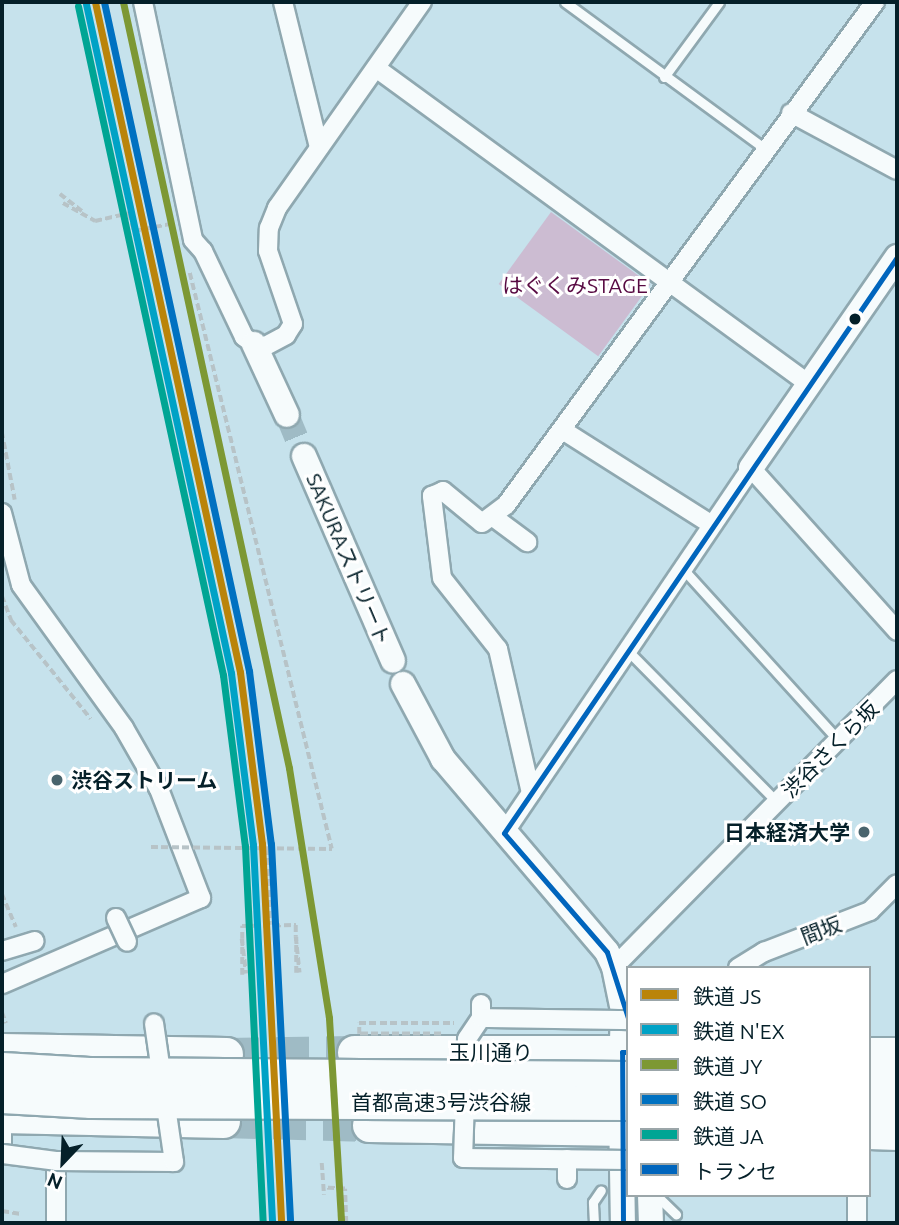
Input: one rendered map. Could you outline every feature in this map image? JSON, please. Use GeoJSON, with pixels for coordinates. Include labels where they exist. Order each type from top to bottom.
{"type":"FeatureCollection","features":[{"type":"Feature","properties":{"kind":"highway","name":"首都高速3号渋谷線"},"geometry":{"type":"LineString","coordinates":[[3,1052],[89,1074],[625,1080]]}},
{"type":"Feature","properties":{"kind":"highway"},"geometry":{"type":"LineString","coordinates":[[3,1052],[224,1088]]}},
{"type":"Feature","properties":{"kind":"highway"},"geometry":{"type":"LineString","coordinates":[[871,1054],[897,1054]]}},
{"type":"Feature","properties":{"kind":"highway","name":"首都高速3号渋谷線"},"geometry":{"type":"LineString","coordinates":[[2,1094],[105,1101],[625,1080]]}},
{"type":"Feature","properties":{"kind":"highway","name":"玉川通り"},"geometry":{"type":"LineString","coordinates":[[625,1080],[362,1089],[625,1080]]}},
{"type":"Feature","properties":{"kind":"highway"},"geometry":{"type":"LineString","coordinates":[[871,1082],[897,1082]]}},
{"type":"Feature","properties":{"kind":"highway"},"geometry":{"type":"LineString","coordinates":[[2,1116],[168,1120],[224,1088]]}},
{"type":"Feature","properties":{"kind":"highway"},"geometry":{"type":"LineString","coordinates":[[2,1094],[224,1088]]}},
{"type":"Feature","properties":{"kind":"highway"},"geometry":{"type":"LineString","coordinates":[[871,1108],[897,1108]]}},
{"type":"Feature","properties":{"kind":"highway"},"geometry":{"type":"LineString","coordinates":[[871,1132],[897,1133]]}},
{"type":"Feature","properties":{"kind":"street"},"geometry":{"type":"LineString","coordinates":[[143,2],[193,240],[203,251],[244,337],[256,347],[287,415]]}},
{"type":"Feature","properties":{"kind":"street"},"geometry":{"type":"LineString","coordinates":[[283,2],[319,148]]}},
{"type":"Feature","properties":{"kind":"street"},"geometry":{"type":"LineString","coordinates":[[256,347],[286,335],[293,324],[270,262],[269,228],[319,148],[422,2]]}},
{"type":"Feature","properties":{"kind":"street"},"geometry":{"type":"LineString","coordinates":[[531,793],[498,649],[442,578],[432,496],[443,491],[482,523],[506,505],[564,431],[764,148],[875,2]]}},
{"type":"Feature","properties":{"kind":"street"},"geometry":{"type":"LineString","coordinates":[[376,68],[809,384]]}},
{"type":"Feature","properties":{"kind":"street"},"geometry":{"type":"LineString","coordinates":[[791,113],[897,170]]}},
{"type":"Feature","properties":{"kind":"street"},"geometry":{"type":"LineString","coordinates":[[505,833],[897,257]]}},
{"type":"Feature","properties":{"kind":"street"},"geometry":{"type":"LineString","coordinates":[[564,431],[712,526]]}},
{"type":"Feature","properties":{"kind":"street","name":"SAKURAストリート"},"geometry":{"type":"LineString","coordinates":[[304,456],[393,661]]}},
{"type":"Feature","properties":{"kind":"street"},"geometry":{"type":"LineString","coordinates":[[751,468],[897,631]]}},
{"type":"Feature","properties":{"kind":"street"},"geometry":{"type":"LineString","coordinates":[[2,984],[201,898],[176,851],[159,789],[124,728],[30,602],[8,567],[9,511]]}},
{"type":"Feature","properties":{"kind":"street"},"geometry":{"type":"LineString","coordinates":[[492,516],[527,542]]}},
{"type":"Feature","properties":{"kind":"street","name":"渋谷さくら坂"},"geometry":{"type":"LineString","coordinates":[[614,967],[897,681]]}},
{"type":"Feature","properties":{"kind":"street"},"geometry":{"type":"LineString","coordinates":[[403,684],[443,759],[614,967],[625,1080],[623,1223]]}},
{"type":"Feature","properties":{"kind":"street","name":"間坂"},"geometry":{"type":"LineString","coordinates":[[741,966],[764,952],[870,911],[897,884]]}},
{"type":"Feature","properties":{"kind":"street"},"geometry":{"type":"LineString","coordinates":[[116,918],[127,942]]}},
{"type":"Feature","properties":{"kind":"street"},"geometry":{"type":"LineString","coordinates":[[2,951],[34,941]]}},
{"type":"Feature","properties":{"kind":"street"},"geometry":{"type":"LineString","coordinates":[[438,1035],[476,1021],[625,1080]]}},
{"type":"Feature","properties":{"kind":"street"},"geometry":{"type":"LineString","coordinates":[[476,1021],[463,1158],[567,1159]]}},
{"type":"Feature","properties":{"kind":"street"},"geometry":{"type":"LineString","coordinates":[[2,1132],[2,1154],[56,1161],[174,1162],[154,1023]]}},
{"type":"Feature","properties":{"kind":"street"},"geometry":{"type":"LineString","coordinates":[[567,1180],[567,1159],[625,1080]]}},
{"type":"Feature","properties":{"kind":"street"},"geometry":{"type":"LineString","coordinates":[[445,1138],[464,1138]]}},
{"type":"Feature","properties":{"kind":"street"},"geometry":{"type":"LineString","coordinates":[[56,1161],[56,1223]]}},
{"type":"Feature","properties":{"kind":"street"},"geometry":{"type":"LineString","coordinates":[[650,1197],[651,1223]]}},
{"type":"Feature","properties":{"kind":"street"},"geometry":{"type":"LineString","coordinates":[[857,1197],[857,1223]]}},
{"type":"Feature","properties":{"kind":"lane"},"geometry":{"type":"LineString","coordinates":[[565,2],[764,148]]}},
{"type":"Feature","properties":{"kind":"lane"},"geometry":{"type":"LineString","coordinates":[[664,77],[719,2]]}},
{"type":"Feature","properties":{"kind":"lane"},"geometry":{"type":"LineString","coordinates":[[683,569],[838,740]]}},
{"type":"Feature","properties":{"kind":"lane"},"geometry":{"type":"LineString","coordinates":[[628,651],[777,802]]}},
{"type":"Feature","properties":{"kind":"lane"},"geometry":{"type":"LineString","coordinates":[[594,1223],[593,1202],[601,1190]]}},
{"type":"Feature","properties":{"kind":"lane"},"geometry":{"type":"LineString","coordinates":[[658,1197],[676,1214]]}},
{"type":"Feature","properties":{"kind":"path"},"geometry":{"type":"LineString","coordinates":[[60,194],[94,220]]}},
{"type":"Feature","properties":{"kind":"path"},"geometry":{"type":"LineString","coordinates":[[63,203],[94,220],[129,213],[134,231],[177,222]]}},
{"type":"Feature","properties":{"kind":"path"},"geometry":{"type":"LineString","coordinates":[[151,847],[332,849],[187,259]]}},
{"type":"Feature","properties":{"kind":"path"},"geometry":{"type":"LineString","coordinates":[[2,432],[9,511]]}},
{"type":"Feature","properties":{"kind":"path"},"geometry":{"type":"LineString","coordinates":[[2,596],[11,620],[97,727]]}},
{"type":"Feature","properties":{"kind":"path"},"geometry":{"type":"LineString","coordinates":[[159,834],[176,851]]}},
{"type":"Feature","properties":{"kind":"path"},"geometry":{"type":"LineString","coordinates":[[268,848],[270,925]]}},
{"type":"Feature","properties":{"kind":"path"},"geometry":{"type":"LineString","coordinates":[[244,974],[242,926],[270,925],[296,925],[298,973]]}},
{"type":"Feature","properties":{"kind":"path"},"geometry":{"type":"LineString","coordinates":[[2,1012],[3,1052]]}},
{"type":"Feature","properties":{"kind":"path"},"geometry":{"type":"LineString","coordinates":[[438,1035],[359,1034],[359,1023],[476,1021]]}},
{"type":"Feature","properties":{"kind":"path"},"geometry":{"type":"LineString","coordinates":[[323,1163],[324,1195]]}},
{"type":"Feature","properties":{"kind":"path"},"geometry":{"type":"LineString","coordinates":[[318,1223],[346,1223],[345,1189],[324,1188]]}},
{"type":"Feature","properties":{"kind":"path"},"geometry":{"type":"LineString","coordinates":[[2,1211],[21,1214]]}},
{"type":"Feature","properties":{"kind":"green space","name":"はぐくみSTAGE"},"geometry":{"type":"Polygon","coordinates":[[[551,212],[651,284],[598,356],[499,284],[551,212]]]}},
{"type":"Feature","properties":{"kind":"tunnel"},"geometry":{"type":"LineString","coordinates":[[287,415],[304,456]]}},
{"type":"Feature","properties":{"kind":"tunnel"},"geometry":{"type":"LineString","coordinates":[[226,1054],[354,1052]]}},
{"type":"Feature","properties":{"kind":"tunnel"},"geometry":{"type":"LineString","coordinates":[[223,1121],[369,1125]]}},
{"type":"Feature","properties":{"kind":"rail line","name":"JS"},"geometry":{"type":"LineString","coordinates":[[95,2],[240,672],[262,844],[281,1223]]}},
{"type":"Feature","properties":{"kind":"rail line","name":"SO"},"geometry":{"type":"LineString","coordinates":[[104,2],[249,671],[271,844],[290,1223]]}},
{"type":"Feature","properties":{"kind":"rail line","name":"JY"},"geometry":{"type":"LineString","coordinates":[[123,2],[289,768],[329,1018],[341,1223]]}},
{"type":"Feature","properties":{"kind":"rail line","name":"N'EX"},"geometry":{"type":"LineString","coordinates":[[86,4],[231,673],[253,845],[272,1223]]}},
{"type":"Feature","properties":{"kind":"rail line","name":"JA"},"geometry":{"type":"LineString","coordinates":[[78,6],[223,675],[245,846],[263,1223]]}},
{"type":"Feature","properties":{"kind":"transit line","name":"トランセ"},"geometry":{"type":"LineString","coordinates":[[626,1012],[607,952],[504,833],[897,257]]}},
{"type":"Feature","properties":{"kind":"transit line","name":"トランセ"},"geometry":{"type":"LineString","coordinates":[[623,1223],[622,1052],[626,1052]]}},
{"type":"Feature","properties":{"kind":"place","name":"渋谷ストリーム"},"geometry":{"type":"Point","coordinates":[57,780]}},
{"type":"Feature","properties":{"kind":"place","name":"日本経済大学"},"geometry":{"type":"Point","coordinates":[864,832]}}]}
